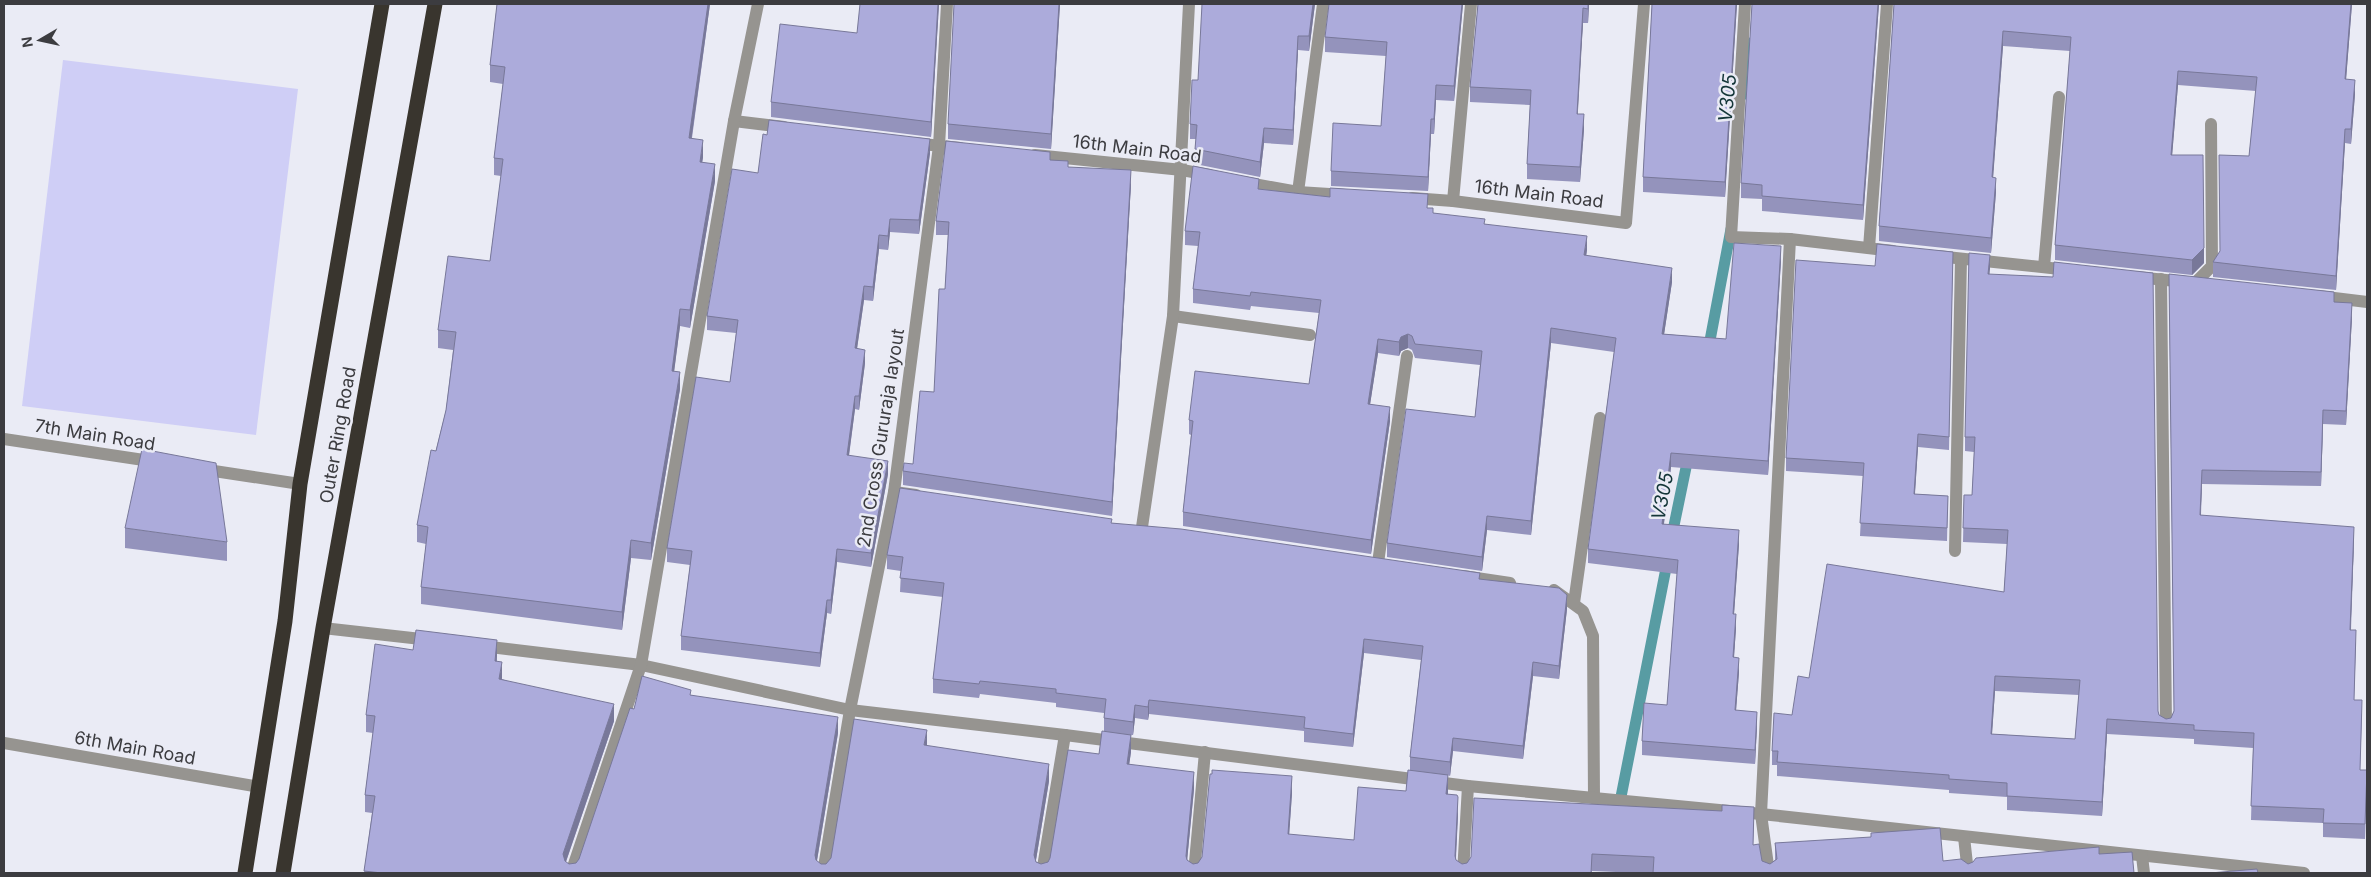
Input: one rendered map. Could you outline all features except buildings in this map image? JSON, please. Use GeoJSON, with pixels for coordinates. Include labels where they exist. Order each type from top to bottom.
{"type":"FeatureCollection","features":[{"type":"Feature","properties":{"kind":"highway","name":"Outer Ring Road"},"geometry":{"type":"LineString","coordinates":[[245,873],[285,621],[300,484],[382,4]]}},
{"type":"Feature","properties":{"kind":"highway","name":"Outer Ring Road"},"geometry":{"type":"LineString","coordinates":[[283,873],[323,628],[435,4]]}},
{"type":"Feature","properties":{"kind":"street"},"geometry":{"type":"LineString","coordinates":[[571,873],[641,665],[734,120],[758,4]]}},
{"type":"Feature","properties":{"kind":"street","name":"2nd Cross Gururaja layout"},"geometry":{"type":"LineString","coordinates":[[823,873],[850,710],[894,492],[939,146],[947,4]]}},
{"type":"Feature","properties":{"kind":"street"},"geometry":{"type":"LineString","coordinates":[[1142,527],[1173,316],[1182,170],[1189,4]]}},
{"type":"Feature","properties":{"kind":"street"},"geometry":{"type":"LineString","coordinates":[[1298,192],[1323,4]]}},
{"type":"Feature","properties":{"kind":"street"},"geometry":{"type":"LineString","coordinates":[[1453,201],[1471,4]]}},
{"type":"Feature","properties":{"kind":"street","name":"16th Main Road"},"geometry":{"type":"LineString","coordinates":[[1395,198],[1453,201],[1626,223],[1644,4]]}},
{"type":"Feature","properties":{"kind":"street"},"geometry":{"type":"LineString","coordinates":[[1745,4],[1731,237],[1790,239],[1906,252]]}},
{"type":"Feature","properties":{"kind":"street"},"geometry":{"type":"LineString","coordinates":[[1869,248],[1887,4]]}},
{"type":"Feature","properties":{"kind":"street"},"geometry":{"type":"LineString","coordinates":[[2044,267],[2059,97]]}},
{"type":"Feature","properties":{"kind":"street"},"geometry":{"type":"LineString","coordinates":[[734,120],[792,128]]}},
{"type":"Feature","properties":{"kind":"street"},"geometry":{"type":"LineString","coordinates":[[2195,283],[2212,266],[2211,124]]}},
{"type":"Feature","properties":{"kind":"street"},"geometry":{"type":"LineString","coordinates":[[900,141],[968,149]]}},
{"type":"Feature","properties":{"kind":"street","name":"16th Main Road"},"geometry":{"type":"LineString","coordinates":[[1026,154],[1182,170],[1298,192],[1356,195]]}},
{"type":"Feature","properties":{"kind":"street"},"geometry":{"type":"LineString","coordinates":[[1769,873],[1761,814],[1790,239]]}},
{"type":"Feature","properties":{"kind":"street"},"geometry":{"type":"LineString","coordinates":[[1924,254],[2083,271]]}},
{"type":"Feature","properties":{"kind":"street"},"geometry":{"type":"LineString","coordinates":[[1955,551],[1961,259]]}},
{"type":"Feature","properties":{"kind":"street"},"geometry":{"type":"LineString","coordinates":[[2122,275],[2214,285]]}},
{"type":"Feature","properties":{"kind":"street"},"geometry":{"type":"LineString","coordinates":[[2161,279],[2166,725]]}},
{"type":"Feature","properties":{"kind":"street"},"geometry":{"type":"LineString","coordinates":[[2310,296],[2367,302]]}},
{"type":"Feature","properties":{"kind":"street"},"geometry":{"type":"LineString","coordinates":[[1173,316],[1310,335]]}},
{"type":"Feature","properties":{"kind":"street"},"geometry":{"type":"LineString","coordinates":[[1378,563],[1407,356]]}},
{"type":"Feature","properties":{"kind":"street"},"geometry":{"type":"LineString","coordinates":[[1574,603],[1600,418]]}},
{"type":"Feature","properties":{"kind":"street","name":"7th Main Road"},"geometry":{"type":"LineString","coordinates":[[4,439],[172,464]]}},
{"type":"Feature","properties":{"kind":"street"},"geometry":{"type":"LineString","coordinates":[[191,467],[300,484]]}},
{"type":"Feature","properties":{"kind":"street"},"geometry":{"type":"LineString","coordinates":[[894,492],[932,497]]}},
{"type":"Feature","properties":{"kind":"street"},"geometry":{"type":"LineString","coordinates":[[1453,574],[1519,584]]}},
{"type":"Feature","properties":{"kind":"street"},"geometry":{"type":"LineString","coordinates":[[1538,587],[1557,590],[1584,611],[1593,636],[1598,798]]}},
{"type":"Feature","properties":{"kind":"street"},"geometry":{"type":"LineString","coordinates":[[323,628],[442,642]]}},
{"type":"Feature","properties":{"kind":"street"},"geometry":{"type":"LineString","coordinates":[[472,645],[641,665],[850,710],[1205,752],[1468,786],[1761,814],[2304,873]]}},
{"type":"Feature","properties":{"kind":"street"},"geometry":{"type":"LineString","coordinates":[[1042,873],[1065,735]]}},
{"type":"Feature","properties":{"kind":"street","name":"6th Main Road"},"geometry":{"type":"LineString","coordinates":[[4,743],[260,787]]}},
{"type":"Feature","properties":{"kind":"street"},"geometry":{"type":"LineString","coordinates":[[1194,873],[1205,752]]}},
{"type":"Feature","properties":{"kind":"street"},"geometry":{"type":"LineString","coordinates":[[1463,873],[1468,786]]}},
{"type":"Feature","properties":{"kind":"street"},"geometry":{"type":"LineString","coordinates":[[1964,837],[1968,873]]}},
{"type":"Feature","properties":{"kind":"street"},"geometry":{"type":"LineString","coordinates":[[2142,856],[2144,873]]}},
{"type":"Feature","properties":{"kind":"shaded area"},"geometry":{"type":"Polygon","coordinates":[[[63,60],[298,89],[256,435],[22,406],[63,60]]]}},
{"type":"Feature","properties":{"kind":"waterway","name":"V305"},"geometry":{"type":"LineString","coordinates":[[1745,94],[1751,43]]}},
{"type":"Feature","properties":{"kind":"waterway","name":"V305"},"geometry":{"type":"LineString","coordinates":[[1708,351],[1731,229]]}},
{"type":"Feature","properties":{"kind":"waterway","name":"V305"},"geometry":{"type":"LineString","coordinates":[[1671,540],[1689,453]]}},
{"type":"Feature","properties":{"kind":"waterway","name":"V305"},"geometry":{"type":"LineString","coordinates":[[1619,807],[1668,558]]}}]}
